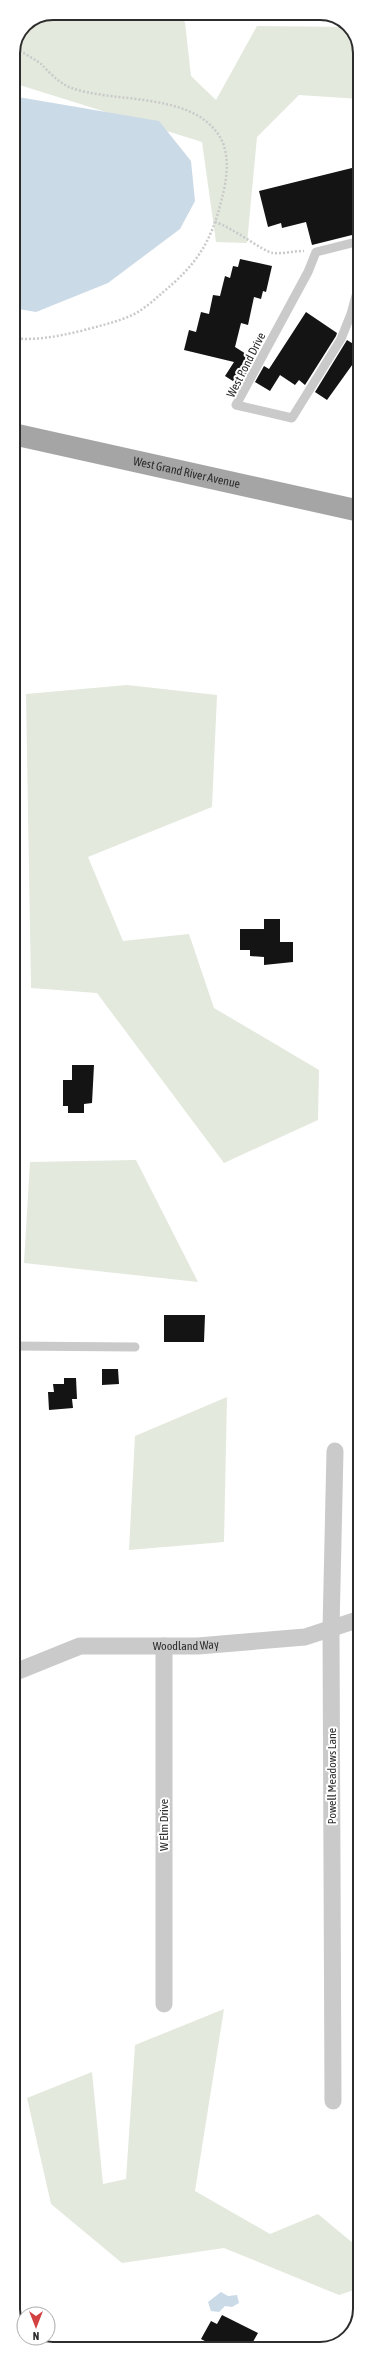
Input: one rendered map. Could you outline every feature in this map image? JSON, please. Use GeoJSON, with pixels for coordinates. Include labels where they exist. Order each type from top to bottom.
{"type":"FeatureCollection","features":[{"type":"Feature","properties":{"kind":"main road","name":"West Grand River Avenue"},"geometry":{"type":"LineString","coordinates":[[20,436],[353,509]]}},
{"type":"Feature","properties":{"kind":"street","name":"Powell Meadows Lane"},"geometry":{"type":"LineString","coordinates":[[333,2101],[331,1628],[335,1451]]}},
{"type":"Feature","properties":{"kind":"street","name":"Woodland Way"},"geometry":{"type":"LineString","coordinates":[[20,1670],[80,1646],[198,1646],[305,1637],[353,1621]]}},
{"type":"Feature","properties":{"kind":"street","name":"W Elm Drive"},"geometry":{"type":"LineString","coordinates":[[164,1646],[164,2004]]}},
{"type":"Feature","properties":{"kind":"lane"},"geometry":{"type":"LineString","coordinates":[[316,252],[353,242]]}},
{"type":"Feature","properties":{"kind":"lane","name":"West Pond Drive"},"geometry":{"type":"LineString","coordinates":[[316,252],[308,272],[236,405],[292,418],[341,339],[353,306]]}},
{"type":"Feature","properties":{"kind":"lane"},"geometry":{"type":"LineString","coordinates":[[20,1346],[135,1347]]}},
{"type":"Feature","properties":{"kind":"path"},"geometry":{"type":"LineString","coordinates":[[20,52],[40,64],[69,86],[189,111],[209,124],[219,135],[224,147],[228,176],[215,222],[197,260],[185,274],[156,298],[132,315],[107,324],[59,337],[27,340],[20,339]]}},
{"type":"Feature","properties":{"kind":"path"},"geometry":{"type":"LineString","coordinates":[[215,222],[228,226],[272,253],[289,250],[316,252]]}},
{"type":"Feature","properties":{"kind":"shaded area"},"geometry":{"type":"Polygon","coordinates":[[[53,20],[181,20],[185,22],[191,76],[216,100],[257,26],[340,27],[345,31],[349,37],[353,49],[353,99],[299,95],[257,137],[247,243],[216,242],[202,142],[20,85],[20,53],[26,35],[35,26],[53,20]]]}},
{"type":"Feature","properties":{"kind":"shaded area"},"geometry":{"type":"Polygon","coordinates":[[[127,685],[217,695],[212,807],[88,857],[123,941],[189,934],[214,1008],[319,1070],[318,1120],[224,1163],[97,993],[31,988],[26,694],[127,685]]]}},
{"type":"Feature","properties":{"kind":"shaded area"},"geometry":{"type":"Polygon","coordinates":[[[136,1160],[198,1282],[24,1263],[30,1162],[136,1160]]]}},
{"type":"Feature","properties":{"kind":"shaded area"},"geometry":{"type":"Polygon","coordinates":[[[227,1397],[224,1542],[129,1550],[135,1436],[227,1397]]]}},
{"type":"Feature","properties":{"kind":"shaded area"},"geometry":{"type":"Polygon","coordinates":[[[224,2009],[195,2191],[270,2234],[318,2214],[353,2243],[353,2290],[339,2295],[224,2248],[122,2263],[51,2204],[27,2098],[92,2072],[103,2184],[126,2179],[135,2045],[224,2009]]]}},
{"type":"Feature","properties":{"kind":"water"},"geometry":{"type":"Polygon","coordinates":[[[20,97],[159,121],[191,161],[195,201],[180,229],[108,283],[36,312],[20,309],[20,97]]]}},
{"type":"Feature","properties":{"kind":"water"},"geometry":{"type":"Polygon","coordinates":[[[221,2292],[228,2296],[237,2295],[239,2303],[232,2307],[225,2306],[219,2312],[211,2311],[208,2302],[221,2292]]]}},
{"type":"Feature","properties":{"kind":"building"},"geometry":{"type":"Polygon","coordinates":[[[353,168],[353,235],[312,245],[306,222],[282,228],[281,223],[268,227],[259,191],[353,168]]]}},
{"type":"Feature","properties":{"kind":"building"},"geometry":{"type":"Polygon","coordinates":[[[240,259],[272,266],[266,292],[263,291],[261,299],[254,297],[248,325],[241,323],[235,347],[254,359],[245,376],[242,374],[236,383],[225,376],[234,362],[184,350],[189,330],[196,332],[201,312],[209,314],[213,295],[220,296],[225,276],[230,278],[233,266],[238,267],[240,259]]]}},
{"type":"Feature","properties":{"kind":"building"},"geometry":{"type":"Polygon","coordinates":[[[306,312],[337,333],[336,336],[305,385],[299,380],[295,385],[280,375],[270,391],[255,382],[264,366],[269,369],[306,312]]]}},
{"type":"Feature","properties":{"kind":"building"},"geometry":{"type":"Polygon","coordinates":[[[347,340],[353,344],[353,364],[327,400],[315,392],[347,340]]]}},
{"type":"Feature","properties":{"kind":"building"},"geometry":{"type":"Polygon","coordinates":[[[264,919],[280,919],[280,942],[293,942],[293,962],[264,965],[264,957],[250,956],[250,950],[240,950],[240,929],[264,929],[264,919]]]}},
{"type":"Feature","properties":{"kind":"building"},"geometry":{"type":"Polygon","coordinates":[[[72,1065],[94,1065],[92,1103],[84,1104],[84,1113],[68,1113],[68,1106],[63,1106],[63,1080],[72,1080],[72,1065]]]}},
{"type":"Feature","properties":{"kind":"building"},"geometry":{"type":"Polygon","coordinates":[[[164,1315],[205,1315],[204,1342],[164,1342],[164,1315]]]}},
{"type":"Feature","properties":{"kind":"building"},"geometry":{"type":"Polygon","coordinates":[[[102,1369],[118,1369],[119,1384],[102,1385],[102,1369]]]}},
{"type":"Feature","properties":{"kind":"building"},"geometry":{"type":"Polygon","coordinates":[[[64,1378],[76,1378],[77,1399],[72,1399],[73,1408],[49,1410],[48,1392],[54,1392],[53,1384],[64,1384],[64,1378]]]}},
{"type":"Feature","properties":{"kind":"building"},"geometry":{"type":"Polygon","coordinates":[[[222,2315],[258,2333],[253,2342],[207,2342],[201,2339],[211,2321],[217,2324],[222,2315]]]}}]}
